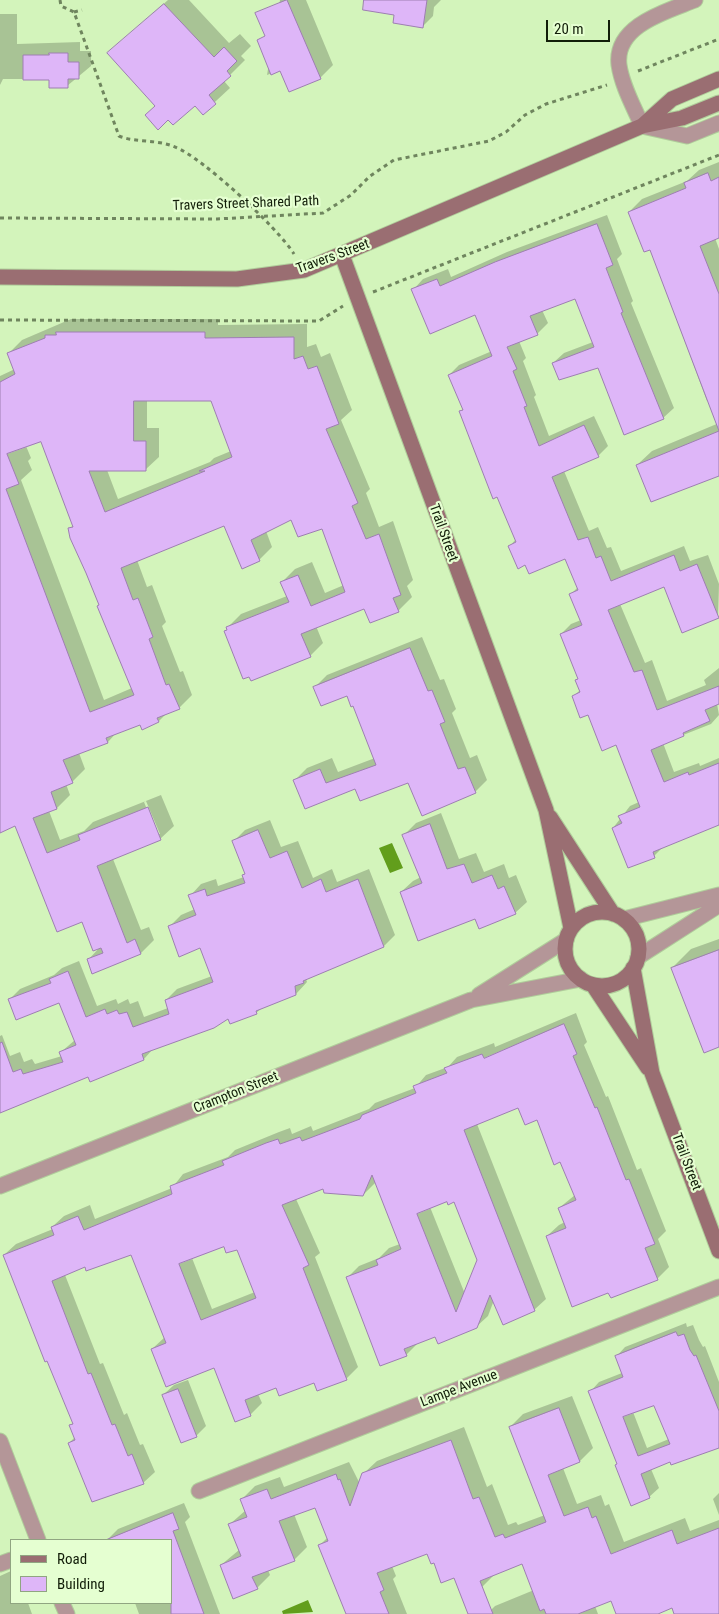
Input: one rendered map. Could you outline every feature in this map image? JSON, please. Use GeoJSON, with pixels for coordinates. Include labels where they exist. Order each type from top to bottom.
{"type":"FeatureCollection","features":[{"type":"Feature","properties":{"kind":"street"},"geometry":{"type":"LineString","coordinates":[[695,0],[658,15],[633,30],[622,46],[619,55],[622,78],[642,126],[687,136],[719,123]]}},
{"type":"Feature","properties":{"kind":"street","name":"Travers Street"},"geometry":{"type":"LineString","coordinates":[[642,126],[672,99],[719,79]]}},
{"type":"Feature","properties":{"kind":"street","name":"Travers Street"},"geometry":{"type":"LineString","coordinates":[[0,277],[237,279],[304,270],[642,126],[682,118],[719,103]]}},
{"type":"Feature","properties":{"kind":"street","name":"Trail Street"},"geometry":{"type":"LineString","coordinates":[[342,255],[546,810],[568,934]]}},
{"type":"Feature","properties":{"kind":"street","name":"Trail Street"},"geometry":{"type":"LineString","coordinates":[[546,810],[618,916]]}},
{"type":"Feature","properties":{"kind":"street"},"geometry":{"type":"LineString","coordinates":[[719,895],[618,916],[601,912],[589,914],[568,934],[567,962],[587,982],[616,983],[635,962],[719,904]]}},
{"type":"Feature","properties":{"kind":"street"},"geometry":{"type":"LineString","coordinates":[[618,916],[636,936],[635,962]]}},
{"type":"Feature","properties":{"kind":"street","name":"Crampton Street"},"geometry":{"type":"LineString","coordinates":[[0,1186],[471,1000],[568,934]]}},
{"type":"Feature","properties":{"kind":"street","name":"Trail Street"},"geometry":{"type":"LineString","coordinates":[[635,962],[652,1073],[719,1251]]}},
{"type":"Feature","properties":{"kind":"street","name":"Trail Street"},"geometry":{"type":"LineString","coordinates":[[587,982],[652,1073]]}},
{"type":"Feature","properties":{"kind":"street","name":"Crampton Street"},"geometry":{"type":"LineString","coordinates":[[471,1000],[587,982]]}},
{"type":"Feature","properties":{"kind":"street","name":"Lampe Avenue"},"geometry":{"type":"LineString","coordinates":[[199,1491],[719,1286]]}},
{"type":"Feature","properties":{"kind":"street"},"geometry":{"type":"LineString","coordinates":[[0,1441],[38,1539]]}},
{"type":"Feature","properties":{"kind":"path"},"geometry":{"type":"LineString","coordinates":[[60,0],[61,6],[74,12],[82,10]]}},
{"type":"Feature","properties":{"kind":"path"},"geometry":{"type":"LineString","coordinates":[[74,12],[119,136],[167,144],[180,149],[200,163],[262,216],[288,244],[304,270]]}},
{"type":"Feature","properties":{"kind":"path","name":"Travers Street Shared Path"},"geometry":{"type":"LineString","coordinates":[[0,218],[218,219],[323,213],[351,196],[381,167],[394,160],[489,141],[506,132],[525,115],[546,104],[608,85],[719,39]]}},
{"type":"Feature","properties":{"kind":"shaded area"},"geometry":{"type":"Polygon","coordinates":[[[392,843],[403,868],[390,873],[379,848],[392,843]]]}},
{"type":"Feature","properties":{"kind":"shaded area"},"geometry":{"type":"Polygon","coordinates":[[[308,1600],[313,1612],[283,1614],[282,1611],[308,1600]]]}},
{"type":"Feature","properties":{"kind":"building"},"geometry":{"type":"Polygon","coordinates":[[[287,0],[321,79],[289,92],[280,71],[271,75],[257,40],[265,36],[255,13],[287,0]]]}},
{"type":"Feature","properties":{"kind":"building"},"geometry":{"type":"Polygon","coordinates":[[[364,0],[427,0],[423,28],[393,23],[394,15],[363,10],[364,0]]]}},
{"type":"Feature","properties":{"kind":"building"},"geometry":{"type":"Polygon","coordinates":[[[164,4],[214,57],[224,47],[237,61],[227,71],[231,76],[209,95],[216,104],[203,115],[195,106],[173,125],[168,120],[158,130],[145,115],[155,106],[107,53],[164,4]]]}},
{"type":"Feature","properties":{"kind":"building"},"geometry":{"type":"Polygon","coordinates":[[[49,53],[68,53],[68,62],[79,62],[79,79],[68,79],[68,88],[49,88],[49,80],[23,80],[23,55],[49,55],[49,53]]]}},
{"type":"Feature","properties":{"kind":"building"},"geometry":{"type":"Polygon","coordinates":[[[708,173],[711,181],[719,177],[719,238],[700,246],[719,294],[719,431],[650,250],[644,252],[628,212],[686,188],[684,183],[708,173]]]}},
{"type":"Feature","properties":{"kind":"building"},"geometry":{"type":"Polygon","coordinates":[[[597,224],[613,265],[606,268],[623,312],[621,313],[664,419],[624,435],[598,368],[559,380],[552,363],[594,347],[575,299],[530,316],[538,335],[507,347],[517,369],[513,371],[527,406],[524,407],[539,446],[584,425],[599,457],[552,477],[578,540],[588,537],[596,558],[601,556],[611,581],[674,555],[680,571],[697,564],[719,618],[682,633],[664,587],[608,610],[634,672],[642,670],[657,710],[719,686],[719,704],[705,710],[710,721],[683,733],[684,736],[651,750],[664,782],[688,772],[689,775],[719,763],[719,825],[653,852],[655,858],[628,868],[612,828],[622,823],[618,816],[640,807],[616,745],[602,751],[588,715],[580,718],[572,696],[580,692],[575,680],[578,679],[560,634],[582,625],[569,594],[578,590],[565,559],[529,574],[525,565],[518,569],[508,546],[516,542],[497,497],[493,499],[459,411],[463,410],[448,375],[492,356],[475,315],[430,334],[411,289],[437,279],[440,286],[495,262],[597,224]]]}},
{"type":"Feature","properties":{"kind":"building"},"geometry":{"type":"Polygon","coordinates":[[[56,332],[205,332],[205,338],[294,337],[294,359],[303,356],[308,369],[317,366],[339,424],[326,429],[358,503],[352,506],[366,539],[379,534],[401,595],[393,598],[399,612],[370,623],[364,609],[301,634],[311,657],[251,681],[249,677],[243,679],[224,631],[227,630],[226,627],[289,602],[280,582],[298,575],[311,606],[345,592],[322,529],[298,537],[291,520],[251,540],[260,561],[242,569],[224,526],[121,568],[133,600],[138,598],[153,637],[149,639],[166,685],[169,684],[180,709],[157,718],[159,722],[142,730],[140,725],[106,738],[108,743],[63,760],[73,783],[51,792],[57,809],[33,818],[47,853],[80,840],[78,835],[148,807],[161,840],[97,866],[127,943],[135,939],[141,954],[92,974],[87,959],[103,953],[101,948],[93,951],[82,922],[57,932],[15,826],[0,833],[0,382],[15,374],[7,353],[45,338],[45,335],[56,335],[56,332]],[[134,401],[134,441],[146,441],[146,471],[89,471],[105,512],[205,471],[199,471],[232,457],[211,401],[134,401]],[[41,442],[7,454],[19,484],[6,489],[90,712],[134,695],[97,606],[99,605],[86,573],[70,538],[68,528],[73,527],[41,442]]]}},
{"type":"Feature","properties":{"kind":"building"},"geometry":{"type":"Polygon","coordinates":[[[719,431],[719,476],[651,502],[636,465],[719,431]]]}},
{"type":"Feature","properties":{"kind":"building"},"geometry":{"type":"Polygon","coordinates":[[[410,648],[428,691],[432,690],[445,722],[440,724],[458,769],[465,767],[476,793],[422,816],[408,783],[360,801],[355,789],[305,809],[293,780],[320,769],[326,783],[376,765],[353,706],[351,707],[347,696],[321,706],[313,687],[410,648]]]}},
{"type":"Feature","properties":{"kind":"building"},"geometry":{"type":"Polygon","coordinates":[[[430,824],[447,869],[464,864],[472,883],[492,875],[498,889],[504,886],[516,914],[479,929],[475,919],[418,941],[400,892],[422,883],[402,835],[430,824]]]}},
{"type":"Feature","properties":{"kind":"building"},"geometry":{"type":"Polygon","coordinates":[[[258,830],[270,858],[287,851],[302,888],[321,879],[326,892],[358,879],[384,947],[303,981],[304,983],[295,986],[296,995],[256,1011],[257,1014],[230,1024],[228,1019],[214,1028],[142,1054],[144,1060],[90,1082],[88,1077],[0,1113],[0,1043],[2,1042],[13,1072],[21,1069],[23,1074],[63,1062],[59,1052],[76,1045],[59,1003],[16,1020],[8,999],[51,983],[49,979],[68,971],[86,1017],[105,1009],[107,1014],[117,1010],[119,1014],[127,1012],[133,1027],[169,1014],[165,1000],[213,982],[200,948],[179,957],[168,926],[196,915],[188,895],[205,889],[207,896],[245,883],[242,875],[245,874],[232,841],[258,830]]]}},
{"type":"Feature","properties":{"kind":"building"},"geometry":{"type":"Polygon","coordinates":[[[719,950],[719,1047],[704,1053],[671,968],[719,950]]]}},
{"type":"Feature","properties":{"kind":"building"},"geometry":{"type":"Polygon","coordinates":[[[564,1024],[577,1054],[573,1056],[595,1108],[597,1107],[626,1180],[629,1179],[655,1244],[645,1248],[658,1280],[611,1298],[608,1293],[572,1307],[546,1236],[566,1228],[558,1208],[576,1200],[560,1162],[554,1165],[537,1120],[525,1125],[518,1108],[464,1130],[535,1311],[503,1325],[490,1295],[477,1328],[438,1344],[435,1337],[404,1349],[407,1356],[380,1366],[346,1277],[378,1265],[376,1260],[401,1249],[372,1175],[363,1196],[324,1193],[323,1189],[282,1205],[309,1265],[303,1268],[347,1380],[317,1391],[314,1383],[279,1396],[276,1388],[245,1400],[251,1416],[235,1422],[214,1368],[166,1387],[151,1349],[166,1343],[131,1255],[86,1271],[85,1267],[52,1281],[88,1374],[91,1373],[112,1425],[115,1424],[128,1456],[132,1454],[144,1484],[92,1502],[68,1443],[75,1440],[69,1425],[73,1424],[47,1361],[45,1362],[3,1255],[54,1235],[51,1227],[78,1216],[84,1230],[172,1194],[170,1186],[224,1165],[222,1161],[266,1143],[278,1139],[280,1144],[300,1137],[302,1141],[360,1119],[362,1115],[416,1093],[413,1086],[447,1073],[444,1068],[482,1054],[484,1058],[564,1024]],[[447,1202],[417,1214],[456,1312],[477,1260],[454,1202],[448,1205],[447,1202]],[[224,1247],[179,1264],[201,1320],[256,1298],[237,1250],[226,1253],[224,1247]]]}},
{"type":"Feature","properties":{"kind":"building"},"geometry":{"type":"Polygon","coordinates":[[[676,1332],[678,1336],[684,1334],[690,1350],[694,1356],[696,1355],[719,1411],[719,1448],[671,1465],[670,1462],[641,1474],[650,1498],[631,1506],[615,1465],[617,1464],[588,1391],[623,1377],[615,1356],[676,1332]],[[654,1406],[623,1417],[638,1456],[670,1444],[654,1406]]]}},
{"type":"Feature","properties":{"kind":"building"},"geometry":{"type":"Polygon","coordinates":[[[178,1389],[197,1437],[181,1443],[162,1395],[178,1389]]]}},
{"type":"Feature","properties":{"kind":"building"},"geometry":{"type":"Polygon","coordinates":[[[559,1408],[580,1462],[548,1475],[564,1516],[588,1507],[592,1518],[596,1516],[611,1554],[672,1530],[677,1544],[719,1528],[719,1614],[674,1614],[672,1608],[658,1614],[616,1614],[611,1601],[578,1614],[546,1614],[544,1609],[540,1611],[522,1564],[480,1581],[493,1614],[468,1614],[454,1578],[441,1583],[434,1563],[431,1564],[427,1554],[377,1573],[384,1590],[380,1592],[389,1614],[346,1614],[318,1545],[328,1541],[315,1508],[279,1521],[295,1561],[252,1577],[258,1589],[233,1599],[220,1565],[241,1556],[228,1524],[247,1517],[240,1499],[267,1489],[271,1499],[336,1474],[338,1480],[340,1479],[350,1506],[362,1473],[451,1440],[473,1499],[479,1497],[495,1537],[503,1534],[505,1538],[546,1522],[509,1427],[559,1408]]]}},
{"type":"Feature","properties":{"kind":"building"},"geometry":{"type":"Polygon","coordinates":[[[173,1513],[179,1529],[173,1531],[204,1614],[171,1614],[172,1539],[108,1539],[173,1513]]]}}]}
